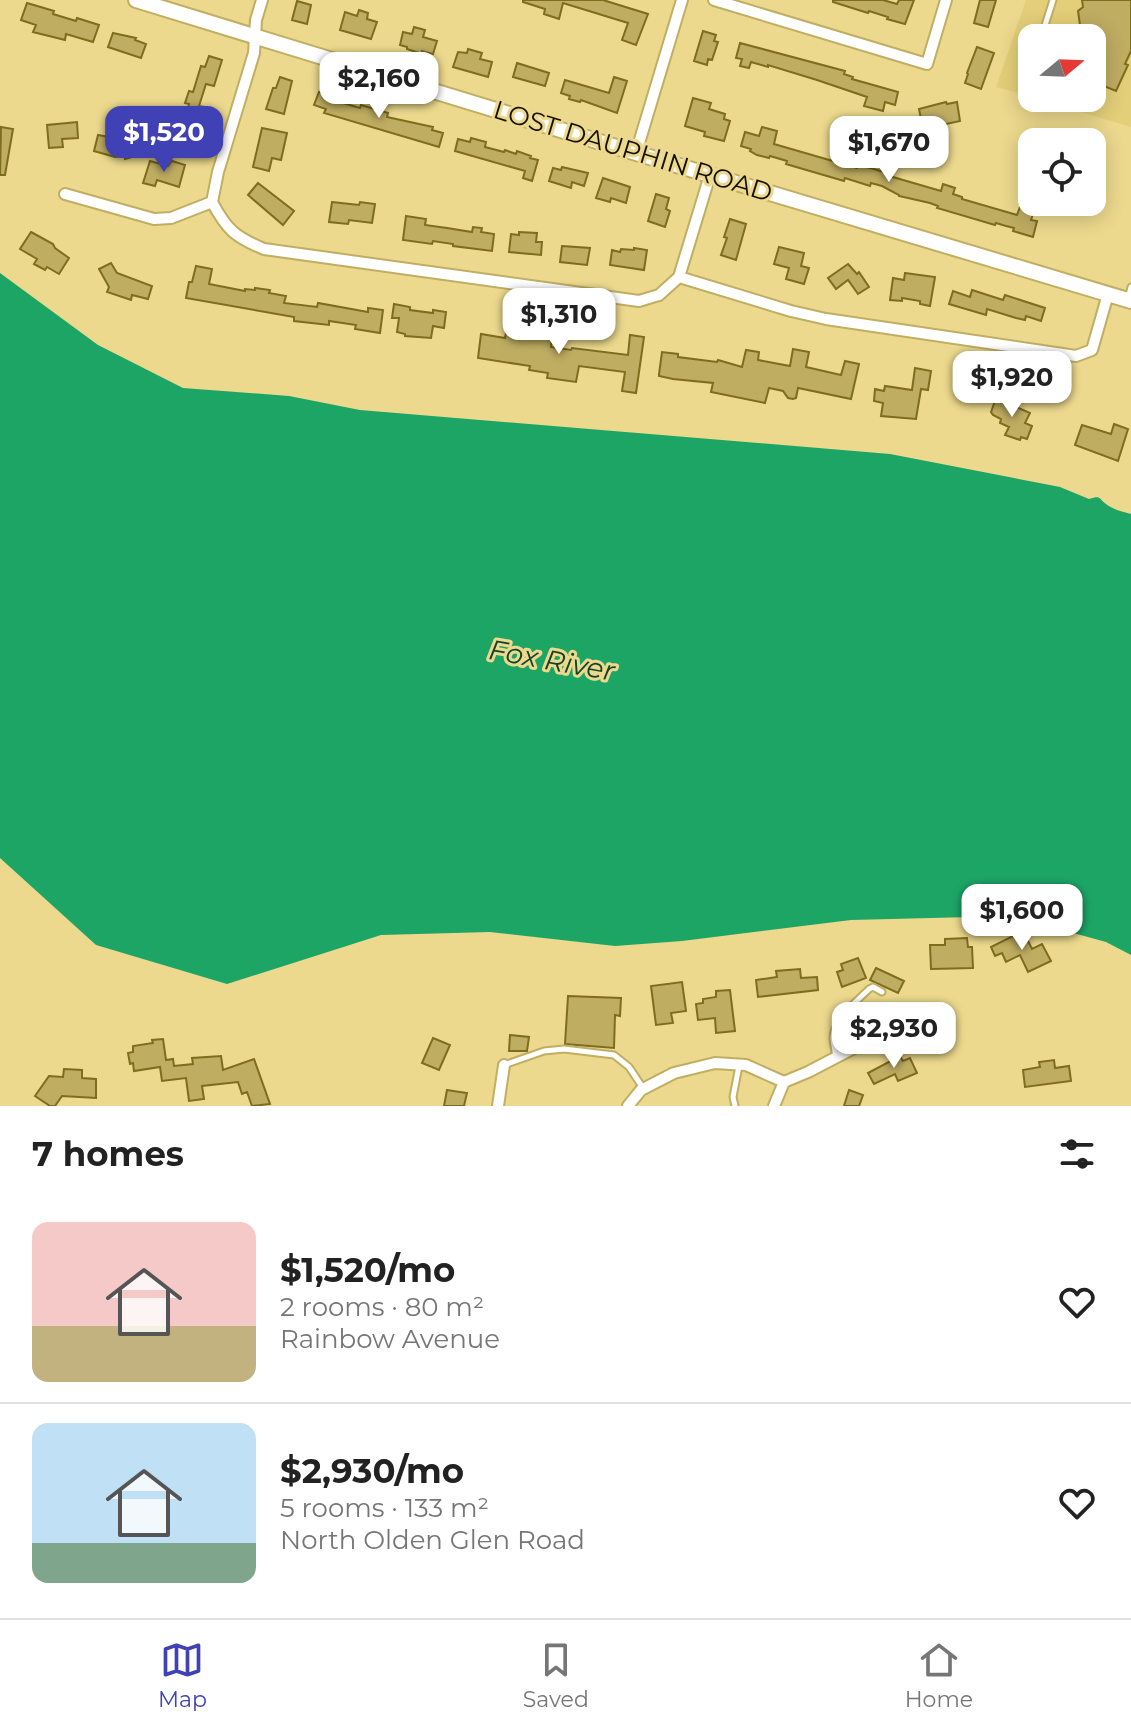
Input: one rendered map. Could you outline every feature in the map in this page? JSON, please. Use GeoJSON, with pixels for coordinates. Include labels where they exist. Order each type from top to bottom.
{"type":"FeatureCollection","features":[{"type":"Feature","properties":{"kind":"street","name":"LOST DAUPHIN ROAD"},"geometry":{"type":"LineString","coordinates":[[136,0],[1108,294],[1130,296]]}},
{"type":"Feature","properties":{"kind":"street"},"geometry":{"type":"LineString","coordinates":[[262,0],[256,20],[254,53],[212,202],[222,222],[240,239],[264,249],[639,301],[659,295],[679,277],[710,175]]}},
{"type":"Feature","properties":{"kind":"street"},"geometry":{"type":"LineString","coordinates":[[636,153],[682,0]]}},
{"type":"Feature","properties":{"kind":"street"},"geometry":{"type":"LineString","coordinates":[[714,0],[927,64],[946,0]]}},
{"type":"Feature","properties":{"kind":"street"},"geometry":{"type":"LineString","coordinates":[[65,194],[154,219],[171,218],[212,202]]}},
{"type":"Feature","properties":{"kind":"street"},"geometry":{"type":"LineString","coordinates":[[679,277],[826,319],[1076,356],[1092,350],[1108,294]]}},
{"type":"Feature","properties":{"kind":"street"},"geometry":{"type":"LineString","coordinates":[[774,1106],[784,1082],[929,1009]]}},
{"type":"Feature","properties":{"kind":"street"},"geometry":{"type":"LineString","coordinates":[[628,1106],[643,1089],[674,1073],[715,1063],[746,1065],[784,1082]]}},
{"type":"Feature","properties":{"kind":"street"},"geometry":{"type":"LineString","coordinates":[[498,1106],[504,1065]]}},
{"type":"Feature","properties":{"kind":"lane"},"geometry":{"type":"LineString","coordinates":[[1045,24],[1053,0]]}},
{"type":"Feature","properties":{"kind":"lane"},"geometry":{"type":"LineString","coordinates":[[836,1058],[833,1040],[840,1021],[869,989],[873,987],[882,992]]}},
{"type":"Feature","properties":{"kind":"lane"},"geometry":{"type":"LineString","coordinates":[[504,1065],[544,1051],[564,1049],[614,1055],[629,1067],[643,1089]]}},
{"type":"Feature","properties":{"kind":"lane"},"geometry":{"type":"LineString","coordinates":[[735,1106],[733,1097],[739,1065]]}},
{"type":"Feature","properties":{"kind":"shaded area"},"geometry":{"type":"Polygon","coordinates":[[[1026,0],[1131,0],[1131,127],[1081,112],[1106,112],[1106,24],[1018,24],[1018,93],[996,87],[1026,0]]]}},
{"type":"Feature","properties":{"kind":"water","name":"Fox River"},"geometry":{"type":"Polygon","coordinates":[[[0,273],[98,345],[183,388],[289,396],[360,410],[890,454],[1060,487],[1089,499],[1099,498],[1111,507],[1131,514],[1131,955],[1106,942],[1011,916],[851,920],[615,946],[490,932],[381,935],[227,984],[96,945],[0,858],[0,273]]]}},
{"type":"Feature","properties":{"kind":"building"},"geometry":{"type":"Polygon","coordinates":[[[523,0],[603,0],[648,14],[636,45],[622,40],[628,23],[563,3],[559,19],[544,14],[545,9],[523,0]]]}},
{"type":"Feature","properties":{"kind":"building"},"geometry":{"type":"Polygon","coordinates":[[[833,0],[883,0],[897,4],[899,0],[914,0],[905,24],[833,0]]]}},
{"type":"Feature","properties":{"kind":"building"},"geometry":{"type":"Polygon","coordinates":[[[980,0],[996,0],[988,27],[974,23],[980,0]]]}},
{"type":"Feature","properties":{"kind":"building"},"geometry":{"type":"Polygon","coordinates":[[[1082,0],[1131,0],[1131,51],[1116,91],[1106,87],[1106,24],[1080,24],[1078,11],[1083,7],[1082,0]]]}},
{"type":"Feature","properties":{"kind":"building"},"geometry":{"type":"Polygon","coordinates":[[[297,1],[311,5],[307,24],[292,20],[297,1]]]}},
{"type":"Feature","properties":{"kind":"building"},"geometry":{"type":"Polygon","coordinates":[[[27,3],[54,11],[53,14],[99,25],[93,42],[66,34],[65,40],[33,32],[36,25],[21,20],[27,3]]]}},
{"type":"Feature","properties":{"kind":"building"},"geometry":{"type":"Polygon","coordinates":[[[359,10],[368,13],[367,19],[377,22],[371,39],[340,30],[345,12],[357,16],[359,10]]]}},
{"type":"Feature","properties":{"kind":"building"},"geometry":{"type":"Polygon","coordinates":[[[414,27],[425,30],[423,37],[437,41],[433,54],[422,51],[422,54],[400,45],[403,32],[412,34],[414,27]]]}},
{"type":"Feature","properties":{"kind":"building"},"geometry":{"type":"Polygon","coordinates":[[[703,31],[716,35],[714,41],[718,42],[707,65],[694,61],[703,31]]]}},
{"type":"Feature","properties":{"kind":"building"},"geometry":{"type":"Polygon","coordinates":[[[113,33],[136,38],[146,44],[141,58],[108,47],[113,33]]]}},
{"type":"Feature","properties":{"kind":"building"},"geometry":{"type":"Polygon","coordinates":[[[740,43],[845,71],[844,74],[852,79],[898,92],[895,105],[885,102],[883,111],[864,106],[867,97],[817,80],[768,65],[751,62],[749,68],[740,66],[742,59],[736,58],[740,43]]]}},
{"type":"Feature","properties":{"kind":"building"},"geometry":{"type":"Polygon","coordinates":[[[977,47],[994,53],[981,89],[965,83],[977,47]]]}},
{"type":"Feature","properties":{"kind":"building"},"geometry":{"type":"Polygon","coordinates":[[[468,49],[482,53],[480,59],[492,62],[488,77],[453,67],[458,52],[467,53],[468,49]]]}},
{"type":"Feature","properties":{"kind":"building"},"geometry":{"type":"Polygon","coordinates":[[[209,56],[222,60],[214,86],[206,84],[199,106],[204,107],[197,127],[193,125],[191,133],[181,130],[189,104],[185,103],[189,91],[193,92],[201,66],[205,67],[209,56]]]}},
{"type":"Feature","properties":{"kind":"building"},"geometry":{"type":"Polygon","coordinates":[[[517,63],[549,73],[545,86],[513,77],[517,63]]]}},
{"type":"Feature","properties":{"kind":"building"},"geometry":{"type":"Polygon","coordinates":[[[280,77],[292,81],[284,114],[266,109],[280,77]]]}},
{"type":"Feature","properties":{"kind":"building"},"geometry":{"type":"Polygon","coordinates":[[[614,77],[627,81],[617,113],[569,99],[570,96],[561,93],[565,80],[609,93],[614,77]]]}},
{"type":"Feature","properties":{"kind":"building"},"geometry":{"type":"Polygon","coordinates":[[[319,92],[334,97],[333,100],[388,113],[387,117],[433,127],[432,130],[443,133],[439,147],[324,113],[326,109],[314,105],[319,92]]]}},
{"type":"Feature","properties":{"kind":"building"},"geometry":{"type":"Polygon","coordinates":[[[693,98],[711,103],[709,109],[725,114],[724,119],[730,121],[724,141],[704,136],[705,132],[685,126],[693,98]]]}},
{"type":"Feature","properties":{"kind":"building"},"geometry":{"type":"Polygon","coordinates":[[[957,102],[960,121],[923,129],[919,109],[957,102]]]}},
{"type":"Feature","properties":{"kind":"building"},"geometry":{"type":"Polygon","coordinates":[[[77,122],[78,138],[62,139],[63,147],[49,148],[47,125],[77,122]]]}},
{"type":"Feature","properties":{"kind":"building"},"geometry":{"type":"Polygon","coordinates":[[[1,127],[13,129],[5,175],[0,175],[1,127]]]}},
{"type":"Feature","properties":{"kind":"building"},"geometry":{"type":"Polygon","coordinates":[[[762,127],[777,131],[774,144],[857,168],[858,165],[874,169],[941,191],[943,184],[955,188],[953,194],[962,199],[1017,215],[1018,212],[1018,216],[1032,216],[1031,220],[1037,221],[1033,237],[1013,231],[1014,228],[899,196],[882,186],[871,183],[870,186],[845,178],[844,181],[786,164],[787,161],[757,155],[741,146],[745,132],[759,136],[762,127]]]}},
{"type":"Feature","properties":{"kind":"building"},"geometry":{"type":"Polygon","coordinates":[[[262,128],[287,133],[281,160],[272,158],[269,171],[253,167],[262,128]]]}},
{"type":"Feature","properties":{"kind":"building"},"geometry":{"type":"Polygon","coordinates":[[[133,133],[139,155],[125,159],[124,155],[115,157],[94,151],[98,135],[114,138],[133,133]]]}},
{"type":"Feature","properties":{"kind":"building"},"geometry":{"type":"Polygon","coordinates":[[[471,138],[486,142],[485,147],[516,154],[517,151],[538,160],[532,181],[523,178],[525,171],[455,151],[458,139],[470,142],[471,138]]]}},
{"type":"Feature","properties":{"kind":"building"},"geometry":{"type":"Polygon","coordinates":[[[150,161],[168,166],[172,161],[185,165],[179,187],[157,180],[155,186],[143,183],[150,161]]]}},
{"type":"Feature","properties":{"kind":"building"},"geometry":{"type":"Polygon","coordinates":[[[562,167],[588,173],[584,186],[572,182],[571,188],[549,181],[553,168],[561,170],[562,167]]]}},
{"type":"Feature","properties":{"kind":"building"},"geometry":{"type":"Polygon","coordinates":[[[603,178],[630,187],[626,203],[611,198],[610,202],[596,198],[603,178]]]}},
{"type":"Feature","properties":{"kind":"building"},"geometry":{"type":"Polygon","coordinates":[[[258,183],[294,211],[283,225],[248,195],[258,183]]]}},
{"type":"Feature","properties":{"kind":"building"},"geometry":{"type":"Polygon","coordinates":[[[656,194],[669,198],[666,209],[670,211],[665,227],[648,221],[656,194]]]}},
{"type":"Feature","properties":{"kind":"building"},"geometry":{"type":"Polygon","coordinates":[[[332,202],[375,204],[372,223],[349,220],[348,224],[329,222],[332,202]]]}},
{"type":"Feature","properties":{"kind":"building"},"geometry":{"type":"Polygon","coordinates":[[[406,216],[426,219],[425,225],[472,232],[473,227],[482,228],[481,232],[494,234],[492,251],[433,241],[432,244],[403,240],[406,216]]]}},
{"type":"Feature","properties":{"kind":"building"},"geometry":{"type":"Polygon","coordinates":[[[730,219],[746,224],[736,260],[721,255],[730,219]]]}},
{"type":"Feature","properties":{"kind":"building"},"geometry":{"type":"Polygon","coordinates":[[[31,232],[53,244],[69,258],[59,274],[34,264],[37,259],[20,249],[31,232]]]}},
{"type":"Feature","properties":{"kind":"building"},"geometry":{"type":"Polygon","coordinates":[[[519,232],[537,233],[536,242],[542,242],[541,255],[509,252],[511,234],[519,235],[519,232]]]}},
{"type":"Feature","properties":{"kind":"building"},"geometry":{"type":"Polygon","coordinates":[[[562,246],[590,248],[587,265],[560,262],[562,246]]]}},
{"type":"Feature","properties":{"kind":"building"},"geometry":{"type":"Polygon","coordinates":[[[779,247],[804,253],[801,266],[809,268],[804,284],[786,279],[789,268],[774,264],[779,247]]]}},
{"type":"Feature","properties":{"kind":"building"},"geometry":{"type":"Polygon","coordinates":[[[621,249],[647,250],[644,270],[610,265],[612,250],[620,252],[621,249]]]}},
{"type":"Feature","properties":{"kind":"building"},"geometry":{"type":"Polygon","coordinates":[[[111,263],[117,273],[152,286],[148,299],[132,295],[131,300],[107,292],[109,287],[99,269],[111,263]]]}},
{"type":"Feature","properties":{"kind":"building"},"geometry":{"type":"Polygon","coordinates":[[[848,264],[857,274],[859,272],[869,287],[858,294],[848,280],[836,289],[828,278],[848,264]]]}},
{"type":"Feature","properties":{"kind":"building"},"geometry":{"type":"Polygon","coordinates":[[[196,266],[212,269],[209,284],[245,291],[255,288],[270,290],[269,293],[286,296],[284,303],[317,307],[318,303],[368,312],[368,308],[383,310],[380,333],[355,329],[356,325],[294,321],[294,317],[186,298],[196,266]]]}},
{"type":"Feature","properties":{"kind":"building"},"geometry":{"type":"Polygon","coordinates":[[[905,273],[935,277],[930,306],[902,298],[902,301],[890,300],[893,278],[904,280],[905,273]]]}},
{"type":"Feature","properties":{"kind":"building"},"geometry":{"type":"Polygon","coordinates":[[[972,290],[1003,300],[1005,295],[1045,308],[1041,321],[1026,316],[1025,320],[1016,318],[987,309],[986,315],[949,304],[953,291],[970,297],[972,290]]]}},
{"type":"Feature","properties":{"kind":"building"},"geometry":{"type":"Polygon","coordinates":[[[394,304],[410,307],[410,310],[446,312],[444,328],[433,326],[431,338],[405,336],[397,332],[399,318],[392,318],[394,304]]]}},
{"type":"Feature","properties":{"kind":"building"},"geometry":{"type":"Polygon","coordinates":[[[508,322],[523,325],[522,329],[553,334],[551,347],[571,350],[628,355],[630,335],[644,337],[636,393],[622,391],[625,372],[579,366],[576,382],[547,378],[548,373],[529,370],[530,366],[478,358],[481,334],[505,338],[508,322]]]}},
{"type":"Feature","properties":{"kind":"building"},"geometry":{"type":"Polygon","coordinates":[[[793,349],[809,352],[806,367],[841,375],[845,361],[859,364],[851,399],[798,388],[793,399],[783,391],[769,388],[765,403],[711,392],[713,383],[659,376],[662,352],[678,354],[678,357],[718,360],[742,367],[746,350],[759,352],[758,360],[790,366],[793,349]]]}},
{"type":"Feature","properties":{"kind":"building"},"geometry":{"type":"Polygon","coordinates":[[[915,368],[931,371],[928,390],[921,389],[916,419],[881,416],[883,403],[874,401],[875,389],[884,391],[885,386],[912,390],[915,368]]]}},
{"type":"Feature","properties":{"kind":"building"},"geometry":{"type":"Polygon","coordinates":[[[996,398],[1030,413],[1025,423],[1032,426],[1027,439],[1005,435],[1009,427],[1000,423],[1001,419],[991,412],[996,398]]]}},
{"type":"Feature","properties":{"kind":"building"},"geometry":{"type":"Polygon","coordinates":[[[1114,424],[1128,429],[1118,461],[1075,445],[1082,425],[1111,434],[1114,424]]]}},
{"type":"Feature","properties":{"kind":"building"},"geometry":{"type":"Polygon","coordinates":[[[1023,931],[1032,949],[1042,944],[1051,961],[1028,972],[1020,955],[1006,962],[1002,953],[995,956],[991,947],[1023,931]]]}},
{"type":"Feature","properties":{"kind":"building"},"geometry":{"type":"Polygon","coordinates":[[[967,938],[968,947],[972,947],[973,968],[931,969],[930,945],[945,945],[945,939],[967,938]]]}},
{"type":"Feature","properties":{"kind":"building"},"geometry":{"type":"Polygon","coordinates":[[[858,958],[866,978],[842,987],[837,972],[843,970],[841,964],[858,958]]]}},
{"type":"Feature","properties":{"kind":"building"},"geometry":{"type":"Polygon","coordinates":[[[876,968],[904,981],[898,993],[870,980],[876,968]]]}},
{"type":"Feature","properties":{"kind":"building"},"geometry":{"type":"Polygon","coordinates":[[[800,969],[801,978],[817,977],[818,990],[758,997],[756,980],[777,977],[776,971],[800,969]]]}},
{"type":"Feature","properties":{"kind":"building"},"geometry":{"type":"Polygon","coordinates":[[[682,982],[686,1011],[671,1013],[673,1023],[656,1025],[651,986],[682,982]]]}},
{"type":"Feature","properties":{"kind":"building"},"geometry":{"type":"Polygon","coordinates":[[[730,990],[735,1031],[716,1033],[715,1018],[698,1020],[696,1004],[703,1003],[703,999],[716,997],[716,991],[730,990]]]}},
{"type":"Feature","properties":{"kind":"building"},"geometry":{"type":"Polygon","coordinates":[[[568,996],[621,998],[620,1016],[615,1015],[614,1048],[565,1044],[568,996]]]}},
{"type":"Feature","properties":{"kind":"building"},"geometry":{"type":"Polygon","coordinates":[[[510,1035],[529,1037],[527,1051],[509,1051],[510,1035]]]}},
{"type":"Feature","properties":{"kind":"building"},"geometry":{"type":"Polygon","coordinates":[[[433,1038],[450,1045],[439,1070],[422,1063],[433,1038]]]}},
{"type":"Feature","properties":{"kind":"building"},"geometry":{"type":"Polygon","coordinates":[[[163,1039],[166,1060],[173,1059],[174,1066],[193,1064],[192,1058],[221,1056],[223,1070],[254,1059],[270,1104],[252,1106],[247,1092],[242,1094],[238,1082],[202,1086],[204,1099],[189,1101],[186,1078],[162,1081],[160,1067],[134,1071],[128,1053],[133,1052],[133,1046],[163,1039]]]}},
{"type":"Feature","properties":{"kind":"building"},"geometry":{"type":"Polygon","coordinates":[[[900,1056],[903,1061],[910,1058],[917,1073],[898,1081],[895,1074],[874,1084],[868,1073],[900,1056]]]}},
{"type":"Feature","properties":{"kind":"building"},"geometry":{"type":"Polygon","coordinates":[[[1054,1060],[1055,1068],[1069,1066],[1071,1081],[1025,1087],[1023,1070],[1040,1067],[1039,1062],[1054,1060]]]}},
{"type":"Feature","properties":{"kind":"building"},"geometry":{"type":"Polygon","coordinates":[[[64,1069],[82,1070],[82,1078],[96,1079],[96,1098],[62,1096],[55,1106],[50,1106],[35,1096],[49,1076],[63,1077],[64,1069]]]}},
{"type":"Feature","properties":{"kind":"building"},"geometry":{"type":"Polygon","coordinates":[[[447,1090],[467,1093],[464,1106],[444,1106],[447,1090]]]}},
{"type":"Feature","properties":{"kind":"building"},"geometry":{"type":"Polygon","coordinates":[[[849,1090],[863,1095],[859,1106],[844,1106],[849,1090]]]}}]}
